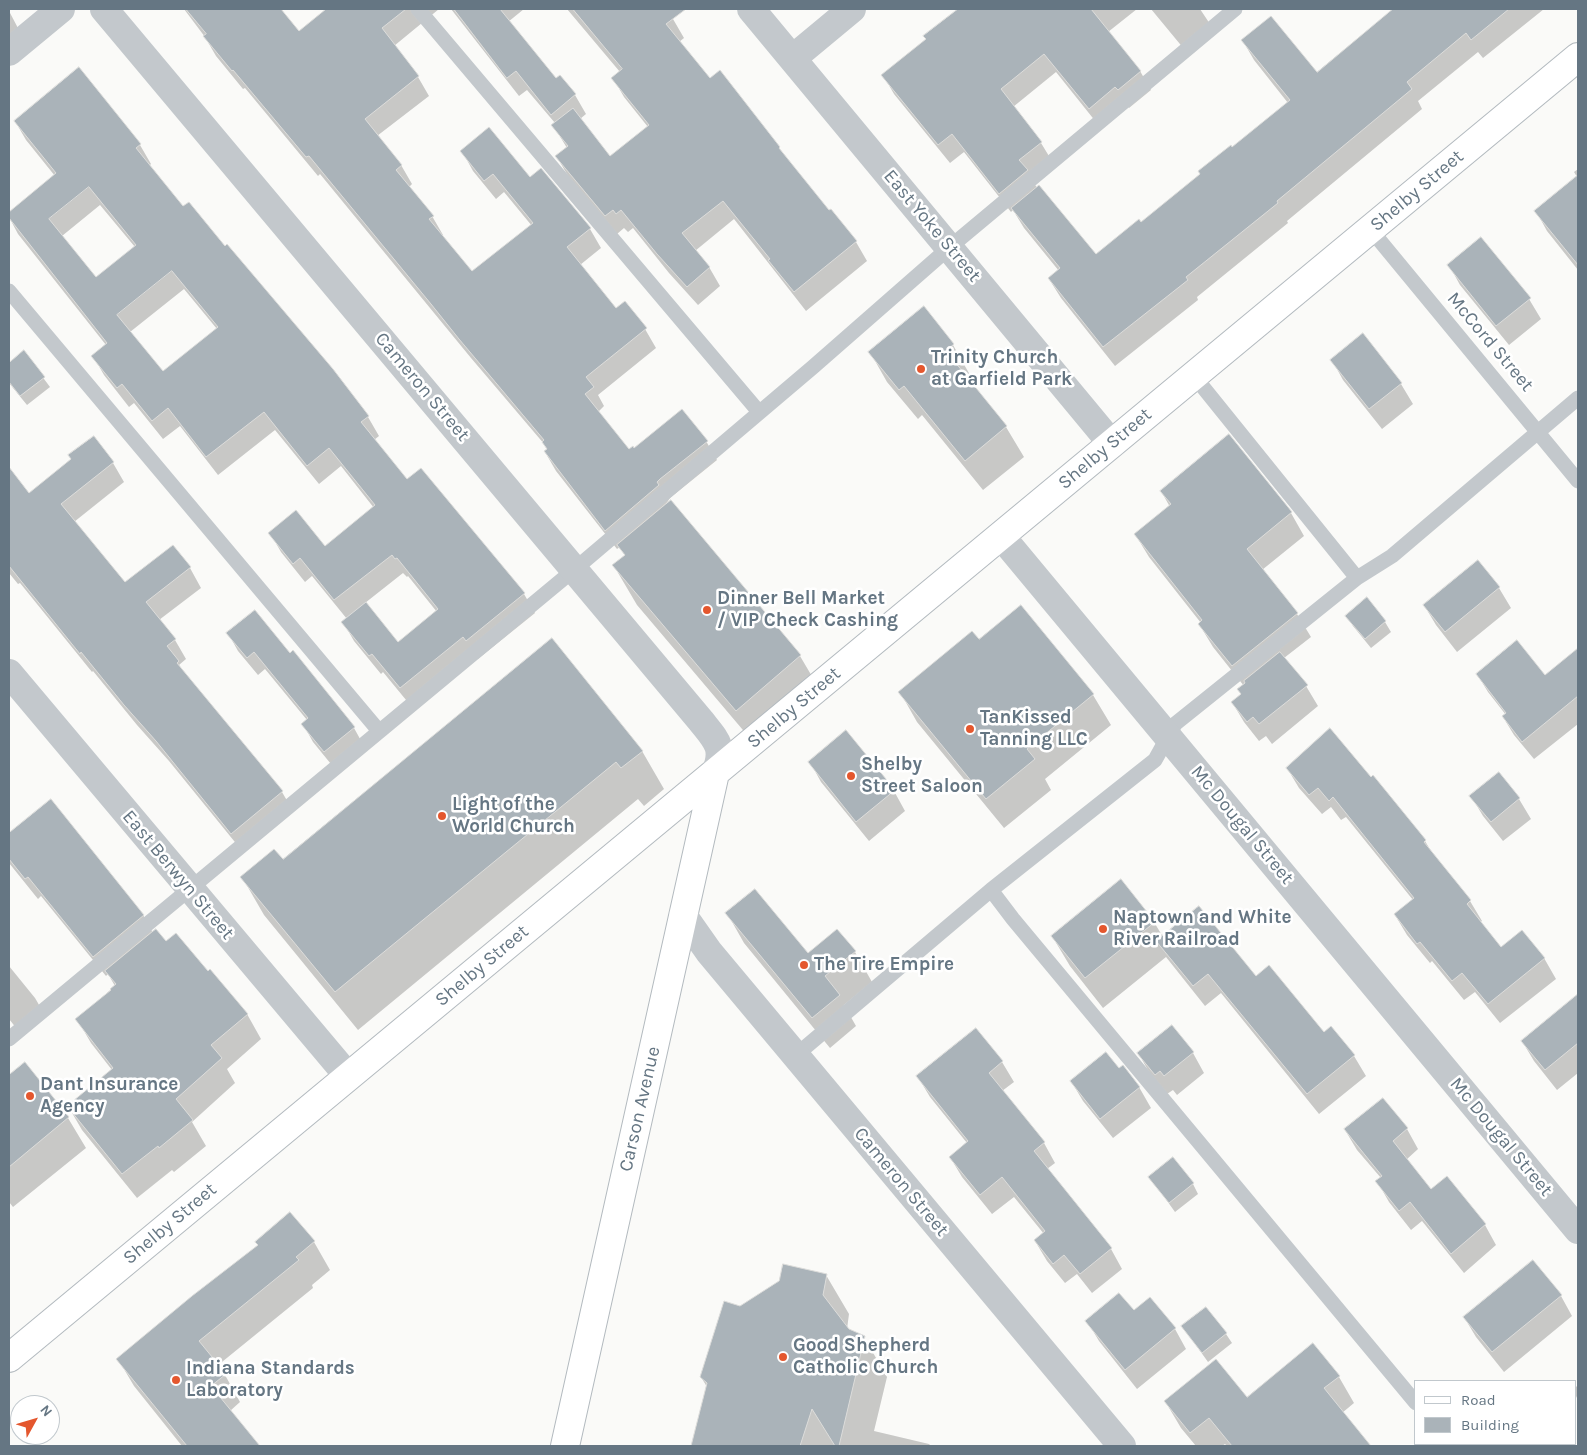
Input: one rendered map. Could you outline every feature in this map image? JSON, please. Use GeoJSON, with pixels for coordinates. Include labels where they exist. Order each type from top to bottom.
{"type":"FeatureCollection","features":[{"type":"Feature","properties":{"kind":"main road","name":"Shelby Street"},"geometry":{"type":"LineString","coordinates":[[9,1358],[1578,57]]}},
{"type":"Feature","properties":{"kind":"main road","name":"Carson Avenue"},"geometry":{"type":"LineString","coordinates":[[565,1446],[715,773]]}},
{"type":"Feature","properties":{"kind":"street"},"geometry":{"type":"LineString","coordinates":[[9,52],[61,9]]}},
{"type":"Feature","properties":{"kind":"street","name":"Cameron Street"},"geometry":{"type":"LineString","coordinates":[[104,9],[711,734],[720,748],[720,760],[715,773]]}},
{"type":"Feature","properties":{"kind":"street","name":"East Yoke Street"},"geometry":{"type":"LineString","coordinates":[[752,9],[1112,444]]}},
{"type":"Feature","properties":{"kind":"street"},"geometry":{"type":"LineString","coordinates":[[793,58],[852,9]]}},
{"type":"Feature","properties":{"kind":"street","name":"Mc Dougal Street"},"geometry":{"type":"LineString","coordinates":[[1001,536],[1578,1230]]}},
{"type":"Feature","properties":{"kind":"street","name":"East Berwyn Street"},"geometry":{"type":"LineString","coordinates":[[9,673],[348,1076]]}},
{"type":"Feature","properties":{"kind":"street","name":"Cameron Street"},"geometry":{"type":"LineString","coordinates":[[683,915],[709,952],[1122,1446]]}},
{"type":"Feature","properties":{"kind":"lane"},"geometry":{"type":"LineString","coordinates":[[418,9],[760,412]]}},
{"type":"Feature","properties":{"kind":"lane"},"geometry":{"type":"LineString","coordinates":[[9,1039],[574,569],[760,412],[950,247],[1235,9]]}},
{"type":"Feature","properties":{"kind":"lane","name":"McCord Street"},"geometry":{"type":"LineString","coordinates":[[1371,230],[1578,481]]}},
{"type":"Feature","properties":{"kind":"lane"},"geometry":{"type":"LineString","coordinates":[[9,291],[379,731]]}},
{"type":"Feature","properties":{"kind":"lane"},"geometry":{"type":"LineString","coordinates":[[1194,376],[1357,578]]}},
{"type":"Feature","properties":{"kind":"lane"},"geometry":{"type":"LineString","coordinates":[[795,1056],[991,890],[1155,760],[1167,735],[1175,724],[1357,578],[1392,556],[1578,398]]}},
{"type":"Feature","properties":{"kind":"lane"},"geometry":{"type":"LineString","coordinates":[[991,890],[1013,919],[1414,1401]]}},
{"type":"Feature","properties":{"kind":"building"},"geometry":{"type":"Polygon","coordinates":[[[186,9],[281,9],[299,31],[326,9],[406,9],[382,28],[419,76],[365,119],[402,165],[396,170],[434,216],[429,219],[472,271],[533,223],[493,174],[484,181],[460,151],[489,127],[530,177],[541,168],[591,228],[567,247],[616,308],[625,301],[647,328],[586,377],[594,387],[585,394],[629,449],[633,446],[634,448],[682,409],[708,441],[660,479],[657,482],[659,485],[605,531],[544,451],[547,449],[542,442],[544,440],[309,156],[306,157],[232,71],[203,36],[206,34],[186,9]]]}},
{"type":"Feature","properties":{"kind":"building"},"geometry":{"type":"Polygon","coordinates":[[[454,9],[500,9],[556,78],[560,75],[576,94],[551,115],[516,71],[507,78],[454,9]]]}},
{"type":"Feature","properties":{"kind":"building"},"geometry":{"type":"Polygon","coordinates":[[[573,9],[686,9],[666,24],[710,78],[720,70],[779,148],[829,210],[831,209],[857,241],[794,292],[723,201],[682,233],[710,267],[687,287],[621,210],[616,214],[613,210],[605,216],[555,156],[568,146],[551,125],[573,108],[610,156],[649,125],[611,78],[622,69],[573,9]]]}},
{"type":"Feature","properties":{"kind":"building"},"geometry":{"type":"Polygon","coordinates":[[[958,9],[1091,9],[1141,71],[1118,90],[1115,87],[1089,109],[1044,54],[1001,89],[1042,142],[1019,160],[1028,170],[999,194],[952,134],[938,145],[881,75],[926,39],[923,36],[958,9]]]}},
{"type":"Feature","properties":{"kind":"building"},"geometry":{"type":"Polygon","coordinates":[[[1393,9],[1509,9],[1471,40],[1466,33],[1407,82],[1412,89],[1277,201],[1278,203],[1186,277],[1188,280],[1103,347],[1048,278],[1060,268],[1011,208],[1039,185],[1096,254],[1139,219],[1141,222],[1200,174],[1198,171],[1231,145],[1232,147],[1290,100],[1241,40],[1271,16],[1317,72],[1393,9]]]}},
{"type":"Feature","properties":{"kind":"building"},"geometry":{"type":"Polygon","coordinates":[[[79,67],[141,144],[136,148],[183,206],[189,202],[333,369],[369,416],[361,422],[407,479],[421,468],[525,593],[466,641],[463,637],[400,688],[372,654],[369,656],[341,622],[366,602],[398,642],[438,609],[397,558],[395,559],[392,555],[334,600],[300,558],[293,564],[268,533],[296,510],[325,546],[375,505],[329,448],[307,466],[264,412],[206,457],[168,408],[152,421],[122,384],[117,388],[91,356],[107,343],[9,218],[9,212],[56,173],[14,121],[79,67]],[[89,187],[49,219],[96,277],[136,245],[89,187]],[[172,271],[117,315],[163,371],[218,327],[172,271]]]}},
{"type":"Feature","properties":{"kind":"building"},"geometry":{"type":"Polygon","coordinates":[[[1578,175],[1578,265],[1534,211],[1578,175]]]}},
{"type":"Feature","properties":{"kind":"building"},"geometry":{"type":"Polygon","coordinates":[[[1481,237],[1531,298],[1496,326],[1447,265],[1481,237]]]}},
{"type":"Feature","properties":{"kind":"building","name":"Trinity Church at Garfield Park"},"geometry":{"type":"Polygon","coordinates":[[[924,306],[954,344],[946,351],[1007,426],[965,461],[904,386],[899,390],[868,352],[924,306]]]}},
{"type":"Feature","properties":{"kind":"building"},"geometry":{"type":"Polygon","coordinates":[[[1363,333],[1402,383],[1369,409],[1330,360],[1363,333]]]}},
{"type":"Feature","properties":{"kind":"building"},"geometry":{"type":"Polygon","coordinates":[[[24,350],[45,377],[20,396],[9,382],[9,363],[24,350]]]}},
{"type":"Feature","properties":{"kind":"building"},"geometry":{"type":"Polygon","coordinates":[[[1229,434],[1292,512],[1247,549],[1298,613],[1232,666],[1198,624],[1202,620],[1134,534],[1171,504],[1160,491],[1229,434]]]}},
{"type":"Feature","properties":{"kind":"building"},"geometry":{"type":"Polygon","coordinates":[[[94,436],[114,462],[61,504],[125,582],[173,545],[191,567],[146,602],[176,639],[167,646],[179,661],[177,663],[283,791],[231,834],[156,741],[81,652],[80,654],[9,566],[9,467],[29,493],[71,459],[68,455],[94,436]]]}},
{"type":"Feature","properties":{"kind":"building","name":"Dinner Bell Market / VIP Check Cashing"},"geometry":{"type":"Polygon","coordinates":[[[671,500],[801,655],[736,711],[612,565],[625,555],[617,545],[671,500]]]}},
{"type":"Feature","properties":{"kind":"building"},"geometry":{"type":"Polygon","coordinates":[[[1478,560],[1500,587],[1445,632],[1423,605],[1478,560]]]}},
{"type":"Feature","properties":{"kind":"building"},"geometry":{"type":"Polygon","coordinates":[[[1367,597],[1386,621],[1365,639],[1345,616],[1367,597]]]}},
{"type":"Feature","properties":{"kind":"building"},"geometry":{"type":"Polygon","coordinates":[[[1021,605],[1094,694],[1027,749],[1035,759],[986,799],[898,692],[972,631],[979,639],[1021,605]]]}},
{"type":"Feature","properties":{"kind":"building"},"geometry":{"type":"Polygon","coordinates":[[[255,610],[290,653],[293,650],[355,727],[324,752],[301,724],[308,718],[254,652],[247,658],[226,633],[255,610]]]}},
{"type":"Feature","properties":{"kind":"building","name":"Light of the World Church"},"geometry":{"type":"Polygon","coordinates":[[[552,638],[643,751],[621,768],[616,762],[335,992],[240,877],[274,849],[283,859],[552,638]]]}},
{"type":"Feature","properties":{"kind":"building"},"geometry":{"type":"Polygon","coordinates":[[[1517,640],[1545,675],[1578,648],[1578,696],[1522,742],[1502,716],[1506,713],[1476,674],[1517,640]]]}},
{"type":"Feature","properties":{"kind":"building"},"geometry":{"type":"Polygon","coordinates":[[[1280,652],[1308,685],[1259,724],[1253,717],[1247,722],[1231,702],[1241,694],[1237,689],[1280,652]]]}},
{"type":"Feature","properties":{"kind":"building"},"geometry":{"type":"Polygon","coordinates":[[[1330,728],[1371,777],[1373,775],[1426,840],[1424,842],[1471,900],[1467,904],[1501,947],[1522,930],[1545,958],[1488,1004],[1462,973],[1452,981],[1420,942],[1417,944],[1394,914],[1414,898],[1333,797],[1329,801],[1318,788],[1309,795],[1286,768],[1330,728]]]}},
{"type":"Feature","properties":{"kind":"building","name":"Shelby Street Saloon"},"geometry":{"type":"Polygon","coordinates":[[[846,730],[895,790],[856,822],[808,762],[846,730]]]}},
{"type":"Feature","properties":{"kind":"building"},"geometry":{"type":"Polygon","coordinates":[[[1499,772],[1520,798],[1491,822],[1469,796],[1499,772]]]}},
{"type":"Feature","properties":{"kind":"building"},"geometry":{"type":"Polygon","coordinates":[[[51,799],[144,915],[93,957],[28,877],[25,879],[9,859],[9,833],[51,799]]]}},
{"type":"Feature","properties":{"kind":"building","name":"Naptown and White River Railroad"},"geometry":{"type":"Polygon","coordinates":[[[1121,879],[1155,922],[1085,978],[1051,936],[1121,879]]]}},
{"type":"Feature","properties":{"kind":"building","name":"The Tire Empire"},"geometry":{"type":"Polygon","coordinates":[[[755,889],[808,953],[837,929],[856,951],[825,976],[840,995],[812,1018],[725,913],[755,889]]]}},
{"type":"Feature","properties":{"kind":"building"},"geometry":{"type":"Polygon","coordinates":[[[1199,906],[1256,976],[1269,965],[1324,1032],[1331,1026],[1355,1055],[1307,1094],[1208,974],[1193,986],[1156,941],[1199,906]]]}},
{"type":"Feature","properties":{"kind":"building"},"geometry":{"type":"Polygon","coordinates":[[[156,929],[166,941],[176,933],[248,1014],[211,1045],[222,1058],[176,1099],[193,1120],[159,1148],[158,1146],[122,1174],[67,1106],[113,1068],[75,1019],[116,984],[105,971],[156,929]]]}},
{"type":"Feature","properties":{"kind":"building"},"geometry":{"type":"Polygon","coordinates":[[[1578,994],[1578,1043],[1545,1070],[1521,1041],[1578,994]]]}},
{"type":"Feature","properties":{"kind":"building"},"geometry":{"type":"Polygon","coordinates":[[[1172,1025],[1194,1052],[1164,1076],[1160,1071],[1155,1075],[1137,1053],[1172,1025]]]}},
{"type":"Feature","properties":{"kind":"building"},"geometry":{"type":"Polygon","coordinates":[[[976,1028],[1003,1061],[989,1073],[1045,1142],[1034,1151],[1112,1248],[1080,1274],[1064,1255],[1053,1264],[1034,1240],[1045,1231],[1002,1177],[980,1195],[949,1157],[968,1141],[916,1076],[976,1028]]]}},
{"type":"Feature","properties":{"kind":"building"},"geometry":{"type":"Polygon","coordinates":[[[1106,1052],[1119,1068],[1123,1065],[1140,1087],[1100,1119],[1070,1081],[1106,1052]]]}},
{"type":"Feature","properties":{"kind":"building","name":"Dant Insurance Agency"},"geometry":{"type":"Polygon","coordinates":[[[25,1062],[69,1117],[9,1167],[9,1075],[25,1062]]]}},
{"type":"Feature","properties":{"kind":"building"},"geometry":{"type":"Polygon","coordinates":[[[1383,1098],[1408,1128],[1393,1141],[1431,1189],[1447,1176],[1486,1224],[1451,1254],[1410,1202],[1399,1211],[1375,1181],[1382,1176],[1344,1129],[1383,1098]]]}},
{"type":"Feature","properties":{"kind":"building"},"geometry":{"type":"Polygon","coordinates":[[[1173,1157],[1194,1183],[1169,1203],[1148,1177],[1173,1157]]]}},
{"type":"Feature","properties":{"kind":"building","name":"Indiana Standards Laboratory"},"geometry":{"type":"Polygon","coordinates":[[[290,1212],[315,1241],[296,1257],[299,1260],[199,1341],[226,1374],[211,1386],[260,1446],[187,1446],[116,1359],[192,1296],[258,1245],[255,1242],[290,1212]]]}},
{"type":"Feature","properties":{"kind":"building"},"geometry":{"type":"Polygon","coordinates":[[[1533,1260],[1562,1295],[1492,1352],[1463,1317],[1533,1260]]]}},
{"type":"Feature","properties":{"kind":"building","name":"Good Shepherd Catholic Church"},"geometry":{"type":"Polygon","coordinates":[[[783,1264],[827,1274],[823,1295],[849,1329],[865,1336],[839,1446],[835,1446],[812,1409],[800,1446],[691,1446],[707,1383],[700,1377],[724,1301],[740,1306],[779,1281],[783,1264]]]}},
{"type":"Feature","properties":{"kind":"building"},"geometry":{"type":"Polygon","coordinates":[[[1119,1293],[1134,1310],[1150,1297],[1176,1328],[1125,1370],[1085,1321],[1119,1293]]]}},
{"type":"Feature","properties":{"kind":"building"},"geometry":{"type":"Polygon","coordinates":[[[1206,1307],[1227,1333],[1202,1353],[1181,1326],[1206,1307]]]}},
{"type":"Feature","properties":{"kind":"building"},"geometry":{"type":"Polygon","coordinates":[[[1313,1343],[1340,1376],[1324,1388],[1371,1446],[1232,1446],[1209,1418],[1190,1433],[1164,1401],[1216,1359],[1247,1397],[1313,1343]]]}},
{"type":"Feature","properties":{"kind":"place","name":"Trinity Church at Garfield Park"},"geometry":{"type":"Point","coordinates":[921,369]}},
{"type":"Feature","properties":{"kind":"place","name":"Dinner Bell Market / VIP Check Cashing"},"geometry":{"type":"Point","coordinates":[707,610]}},
{"type":"Feature","properties":{"kind":"place","name":"TanKissed Tanning LLC"},"geometry":{"type":"Point","coordinates":[970,729]}},
{"type":"Feature","properties":{"kind":"place","name":"Shelby Street Saloon"},"geometry":{"type":"Point","coordinates":[851,776]}},
{"type":"Feature","properties":{"kind":"place","name":"Light of the World Church"},"geometry":{"type":"Point","coordinates":[442,816]}},
{"type":"Feature","properties":{"kind":"place","name":"Naptown and White River Railroad"},"geometry":{"type":"Point","coordinates":[1103,929]}},
{"type":"Feature","properties":{"kind":"place","name":"The Tire Empire"},"geometry":{"type":"Point","coordinates":[804,965]}},
{"type":"Feature","properties":{"kind":"place","name":"Dant Insurance Agency"},"geometry":{"type":"Point","coordinates":[30,1096]}},
{"type":"Feature","properties":{"kind":"place","name":"Good Shepherd Catholic Church"},"geometry":{"type":"Point","coordinates":[783,1357]}},
{"type":"Feature","properties":{"kind":"place","name":"Indiana Standards Laboratory"},"geometry":{"type":"Point","coordinates":[176,1380]}}]}
